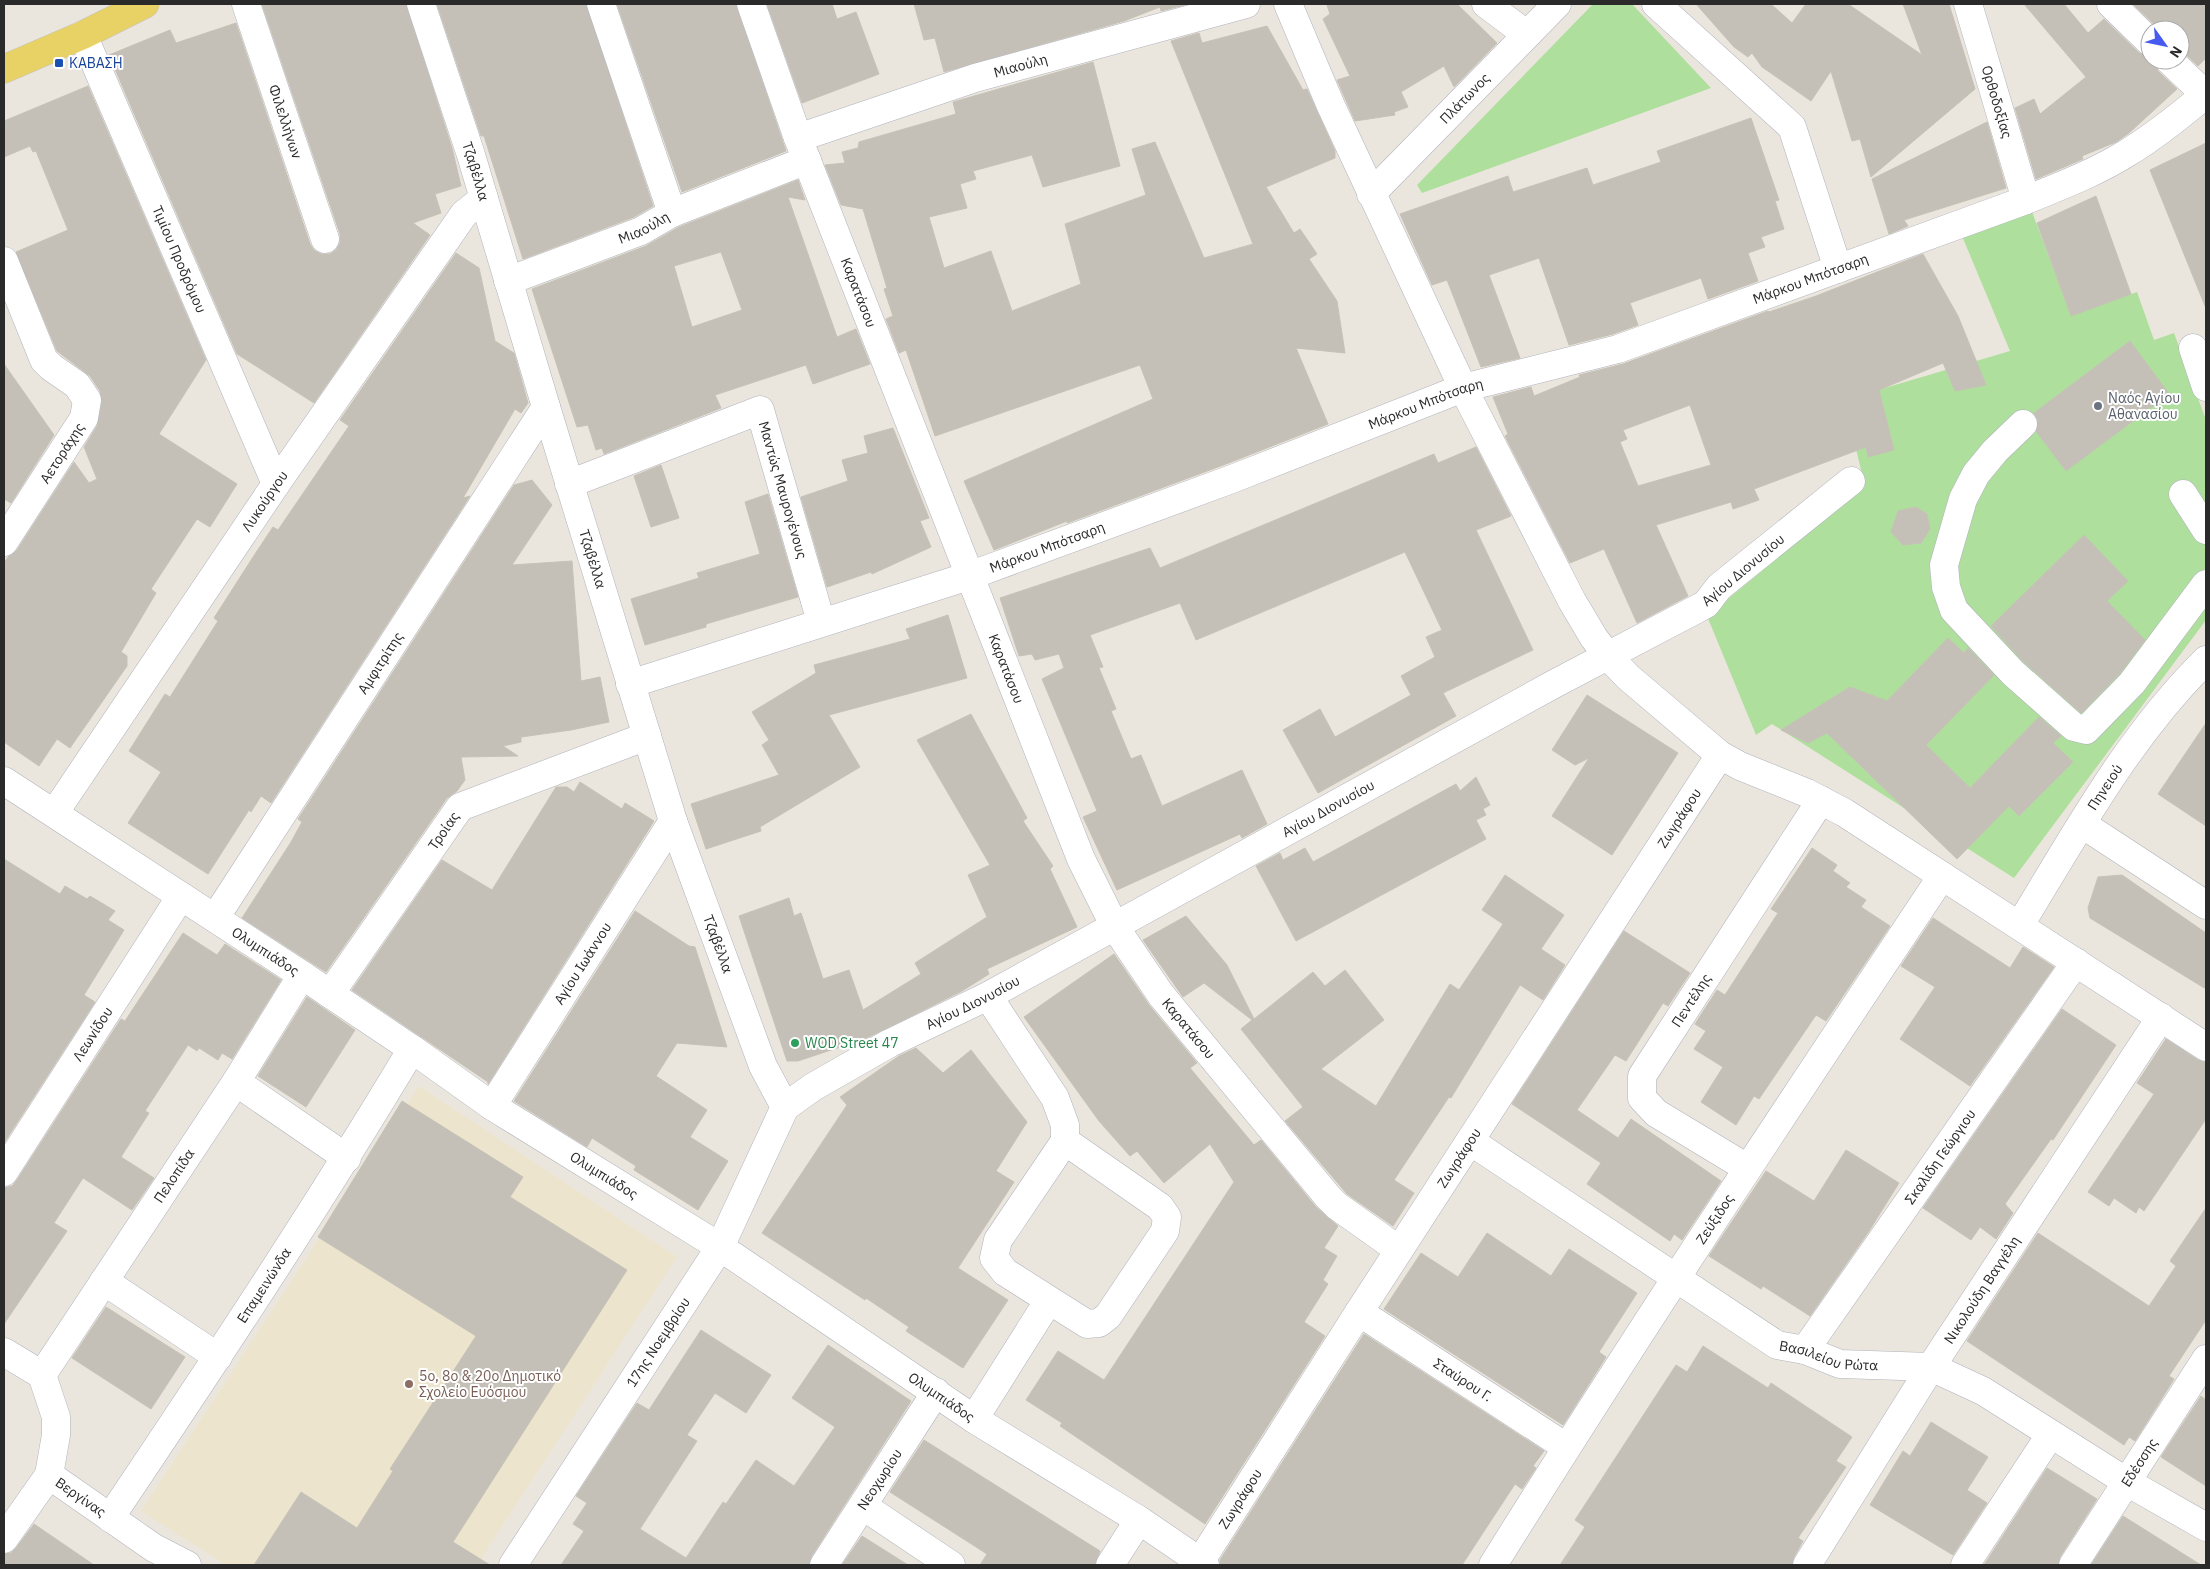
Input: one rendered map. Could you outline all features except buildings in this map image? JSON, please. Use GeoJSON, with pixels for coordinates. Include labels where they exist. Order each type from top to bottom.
{"type":"FeatureCollection","features":[{"type":"Feature","properties":{"kind":"main road"},"geometry":{"type":"LineString","coordinates":[[4,69],[145,4]]}},
{"type":"Feature","properties":{"kind":"street","name":"Φιλελλήνων"},"geometry":{"type":"LineString","coordinates":[[246,4],[325,239]]}},
{"type":"Feature","properties":{"kind":"street","name":"Τζαβέλλα"},"geometry":{"type":"LineString","coordinates":[[421,4],[484,198],[569,484],[673,821],[763,1066],[785,1107]]}},
{"type":"Feature","properties":{"kind":"street"},"geometry":{"type":"LineString","coordinates":[[601,4],[672,214]]}},
{"type":"Feature","properties":{"kind":"street","name":"Καρατάσου"},"geometry":{"type":"LineString","coordinates":[[751,4],[802,149],[969,576],[1081,859],[1115,927],[1161,995],[1328,1197],[1337,1206],[1399,1250]]}},
{"type":"Feature","properties":{"kind":"street","name":"Μιαούλη"},"geometry":{"type":"LineString","coordinates":[[508,281],[641,231],[802,149],[975,78],[1246,4]]}},
{"type":"Feature","properties":{"kind":"street"},"geometry":{"type":"LineString","coordinates":[[1288,4],[1371,194],[1463,388],[1572,601],[1608,656],[1642,690],[1720,755],[1740,766],[1821,800],[2206,1047]]}},
{"type":"Feature","properties":{"kind":"street"},"geometry":{"type":"LineString","coordinates":[[1486,4],[1526,34]]}},
{"type":"Feature","properties":{"kind":"street","name":"Πλάτωνος"},"geometry":{"type":"LineString","coordinates":[[1371,194],[1557,4]]}},
{"type":"Feature","properties":{"kind":"street"},"geometry":{"type":"LineString","coordinates":[[1656,4],[1792,128],[1838,269]]}},
{"type":"Feature","properties":{"kind":"street","name":"Ορθοδοξίας"},"geometry":{"type":"LineString","coordinates":[[1968,4],[2026,200]]}},
{"type":"Feature","properties":{"kind":"street"},"geometry":{"type":"LineString","coordinates":[[2110,4],[2140,32]]}},
{"type":"Feature","properties":{"kind":"street","name":"Τιμίου Προδρόμου"},"geometry":{"type":"LineString","coordinates":[[83,34],[276,484]]}},
{"type":"Feature","properties":{"kind":"street"},"geometry":{"type":"LineString","coordinates":[[2180,70],[2206,95]]}},
{"type":"Feature","properties":{"kind":"street","name":"Μάρκου Μπότσαρη"},"geometry":{"type":"LineString","coordinates":[[630,684],[969,576],[1232,479],[1463,388],[1618,349],[2026,200],[2085,175],[2126,154],[2176,119],[2206,95]]}},
{"type":"Feature","properties":{"kind":"street","name":"Λυκούργου"},"geometry":{"type":"LineString","coordinates":[[55,812],[276,484],[464,214],[484,198]]}},
{"type":"Feature","properties":{"kind":"street","name":"Αετοράχης"},"geometry":{"type":"LineString","coordinates":[[4,262],[44,360],[77,385],[87,400],[84,418],[4,540]]}},
{"type":"Feature","properties":{"kind":"street"},"geometry":{"type":"LineString","coordinates":[[2193,348],[2206,387]]}},
{"type":"Feature","properties":{"kind":"street","name":"Αμφιτρίτης"},"geometry":{"type":"LineString","coordinates":[[215,918],[546,407]]}},
{"type":"Feature","properties":{"kind":"street","name":"Μαντώς Μαυρογένους"},"geometry":{"type":"LineString","coordinates":[[569,484],[760,410],[821,622]]}},
{"type":"Feature","properties":{"kind":"street"},"geometry":{"type":"LineString","coordinates":[[2023,424],[1995,451],[1976,474],[1963,500],[1944,565],[1946,587],[1954,610],[2014,673],[2074,727],[2086,730],[2132,683],[2206,584]]}},
{"type":"Feature","properties":{"kind":"street","name":"Αγίου Διονυσίου"},"geometry":{"type":"LineString","coordinates":[[785,1107],[813,1087],[890,1043],[988,996],[1706,604],[1719,587],[1851,481]]}},
{"type":"Feature","properties":{"kind":"street"},"geometry":{"type":"LineString","coordinates":[[2183,494],[2206,530]]}},
{"type":"Feature","properties":{"kind":"street","name":"Πηνειού"},"geometry":{"type":"LineString","coordinates":[[2020,926],[2082,824],[2157,712],[2176,689],[2206,660]]}},
{"type":"Feature","properties":{"kind":"street","name":"Τροίας"},"geometry":{"type":"LineString","coordinates":[[330,994],[460,807],[647,736]]}},
{"type":"Feature","properties":{"kind":"street","name":"Ζωγράφου"},"geometry":{"type":"LineString","coordinates":[[1202,1564],[1359,1312],[1720,755]]}},
{"type":"Feature","properties":{"kind":"street","name":"Ολυμπιάδος"},"geometry":{"type":"LineString","coordinates":[[4,780],[330,994],[492,1106],[720,1247],[974,1419],[1139,1520],[1202,1564]]}},
{"type":"Feature","properties":{"kind":"street","name":"Πεντέλης"},"geometry":{"type":"LineString","coordinates":[[1746,1168],[1656,1113],[1642,1098],[1642,1076],[1821,800]]}},
{"type":"Feature","properties":{"kind":"street","name":"Αγίου Ιωάννου"},"geometry":{"type":"LineString","coordinates":[[492,1106],[673,821]]}},
{"type":"Feature","properties":{"kind":"street"},"geometry":{"type":"LineString","coordinates":[[2082,824],[2206,905]]}},
{"type":"Feature","properties":{"kind":"street","name":"Ζεύξιδος"},"geometry":{"type":"LineString","coordinates":[[1493,1565],[1566,1447],[1746,1168],[1942,876]]}},
{"type":"Feature","properties":{"kind":"street","name":"Λεωνίδου"},"geometry":{"type":"LineString","coordinates":[[4,1172],[181,896]]}},
{"type":"Feature","properties":{"kind":"street","name":"Σκαλίδη Γεώργιου"},"geometry":{"type":"LineString","coordinates":[[1805,1350],[2076,962]]}},
{"type":"Feature","properties":{"kind":"street","name":"Πελοπίδα"},"geometry":{"type":"LineString","coordinates":[[42,1375],[236,1082],[302,976]]}},
{"type":"Feature","properties":{"kind":"street"},"geometry":{"type":"LineString","coordinates":[[988,996],[1055,1098],[1065,1125],[1065,1141],[998,1240],[994,1258],[1005,1272],[1087,1324],[1099,1323],[1108,1316],[1165,1231],[1167,1217],[1160,1207],[1065,1141]]}},
{"type":"Feature","properties":{"kind":"street","name":"Νικολούδη Βαγγέλη"},"geometry":{"type":"LineString","coordinates":[[1807,1565],[1931,1367],[2161,1017]]}},
{"type":"Feature","properties":{"kind":"street","name":"Επαμεινώνδα"},"geometry":{"type":"LineString","coordinates":[[110,1518],[218,1357],[347,1158],[412,1049]]}},
{"type":"Feature","properties":{"kind":"street"},"geometry":{"type":"LineString","coordinates":[[236,1082],[347,1158]]}},
{"type":"Feature","properties":{"kind":"street","name":"17ης Νοεμβρίου"},"geometry":{"type":"LineString","coordinates":[[513,1565],[720,1247],[785,1107]]}},
{"type":"Feature","properties":{"kind":"street","name":"Βασιλείου Ρώτα"},"geometry":{"type":"LineString","coordinates":[[1470,1141],[1777,1345],[1805,1350],[1840,1364],[1931,1367],[1983,1391],[2127,1482],[2206,1527]]}},
{"type":"Feature","properties":{"kind":"street"},"geometry":{"type":"LineString","coordinates":[[104,1281],[218,1357]]}},
{"type":"Feature","properties":{"kind":"street"},"geometry":{"type":"LineString","coordinates":[[974,1419],[1049,1300]]}},
{"type":"Feature","properties":{"kind":"street","name":"Σταύρου Γ."},"geometry":{"type":"LineString","coordinates":[[1359,1312],[1566,1447]]}},
{"type":"Feature","properties":{"kind":"street"},"geometry":{"type":"LineString","coordinates":[[4,1352],[42,1375]]}},
{"type":"Feature","properties":{"kind":"street","name":"Εδέσσης"},"geometry":{"type":"LineString","coordinates":[[2073,1565],[2206,1359]]}},
{"type":"Feature","properties":{"kind":"street","name":"Βεργίνας"},"geometry":{"type":"LineString","coordinates":[[42,1375],[56,1417],[56,1435],[49,1475],[154,1548],[182,1564]]}},
{"type":"Feature","properties":{"kind":"street","name":"Νεοχωρίου"},"geometry":{"type":"LineString","coordinates":[[824,1565],[936,1392]]}},
{"type":"Feature","properties":{"kind":"street"},"geometry":{"type":"LineString","coordinates":[[1965,1565],[2050,1435]]}},
{"type":"Feature","properties":{"kind":"street"},"geometry":{"type":"LineString","coordinates":[[4,1539],[49,1475]]}},
{"type":"Feature","properties":{"kind":"street"},"geometry":{"type":"LineString","coordinates":[[863,1506],[951,1565]]}},
{"type":"Feature","properties":{"kind":"street"},"geometry":{"type":"LineString","coordinates":[[1110,1565],[1139,1520]]}},
{"type":"Feature","properties":{"kind":"shaded area","name":"5ο, 8ο & 20ο Δημοτικό Σχολείο Ευόσμου"},"geometry":{"type":"Polygon","coordinates":[[[419,1086],[677,1257],[477,1565],[226,1565],[141,1511],[419,1086]]]}},
{"type":"Feature","properties":{"kind":"green space"},"geometry":{"type":"Polygon","coordinates":[[[1593,4],[1632,4],[1711,88],[1422,193],[1417,185],[1593,4]]]}},
{"type":"Feature","properties":{"kind":"green space"},"geometry":{"type":"Polygon","coordinates":[[[2032,212],[2071,315],[2137,292],[2154,340],[2174,333],[2206,420],[2206,620],[2014,878],[1772,724],[1756,735],[1707,616],[1865,486],[1844,400],[2010,351],[1962,236],[2032,212]]]}},
{"type":"Feature","properties":{"kind":"place","name":"ΚΑΒΑΣΗ"},"geometry":{"type":"Point","coordinates":[59,63]}},
{"type":"Feature","properties":{"kind":"place","name":"Ναός Αγίου Αθανασίου"},"geometry":{"type":"Point","coordinates":[2098,406]}},
{"type":"Feature","properties":{"kind":"place","name":"WOD Street 47"},"geometry":{"type":"Point","coordinates":[795,1043]}},
{"type":"Feature","properties":{"kind":"place","name":"5ο, 8ο & 20ο Δημοτικό Σχολείο Ευόσμου"},"geometry":{"type":"Point","coordinates":[409,1384]}}]}
